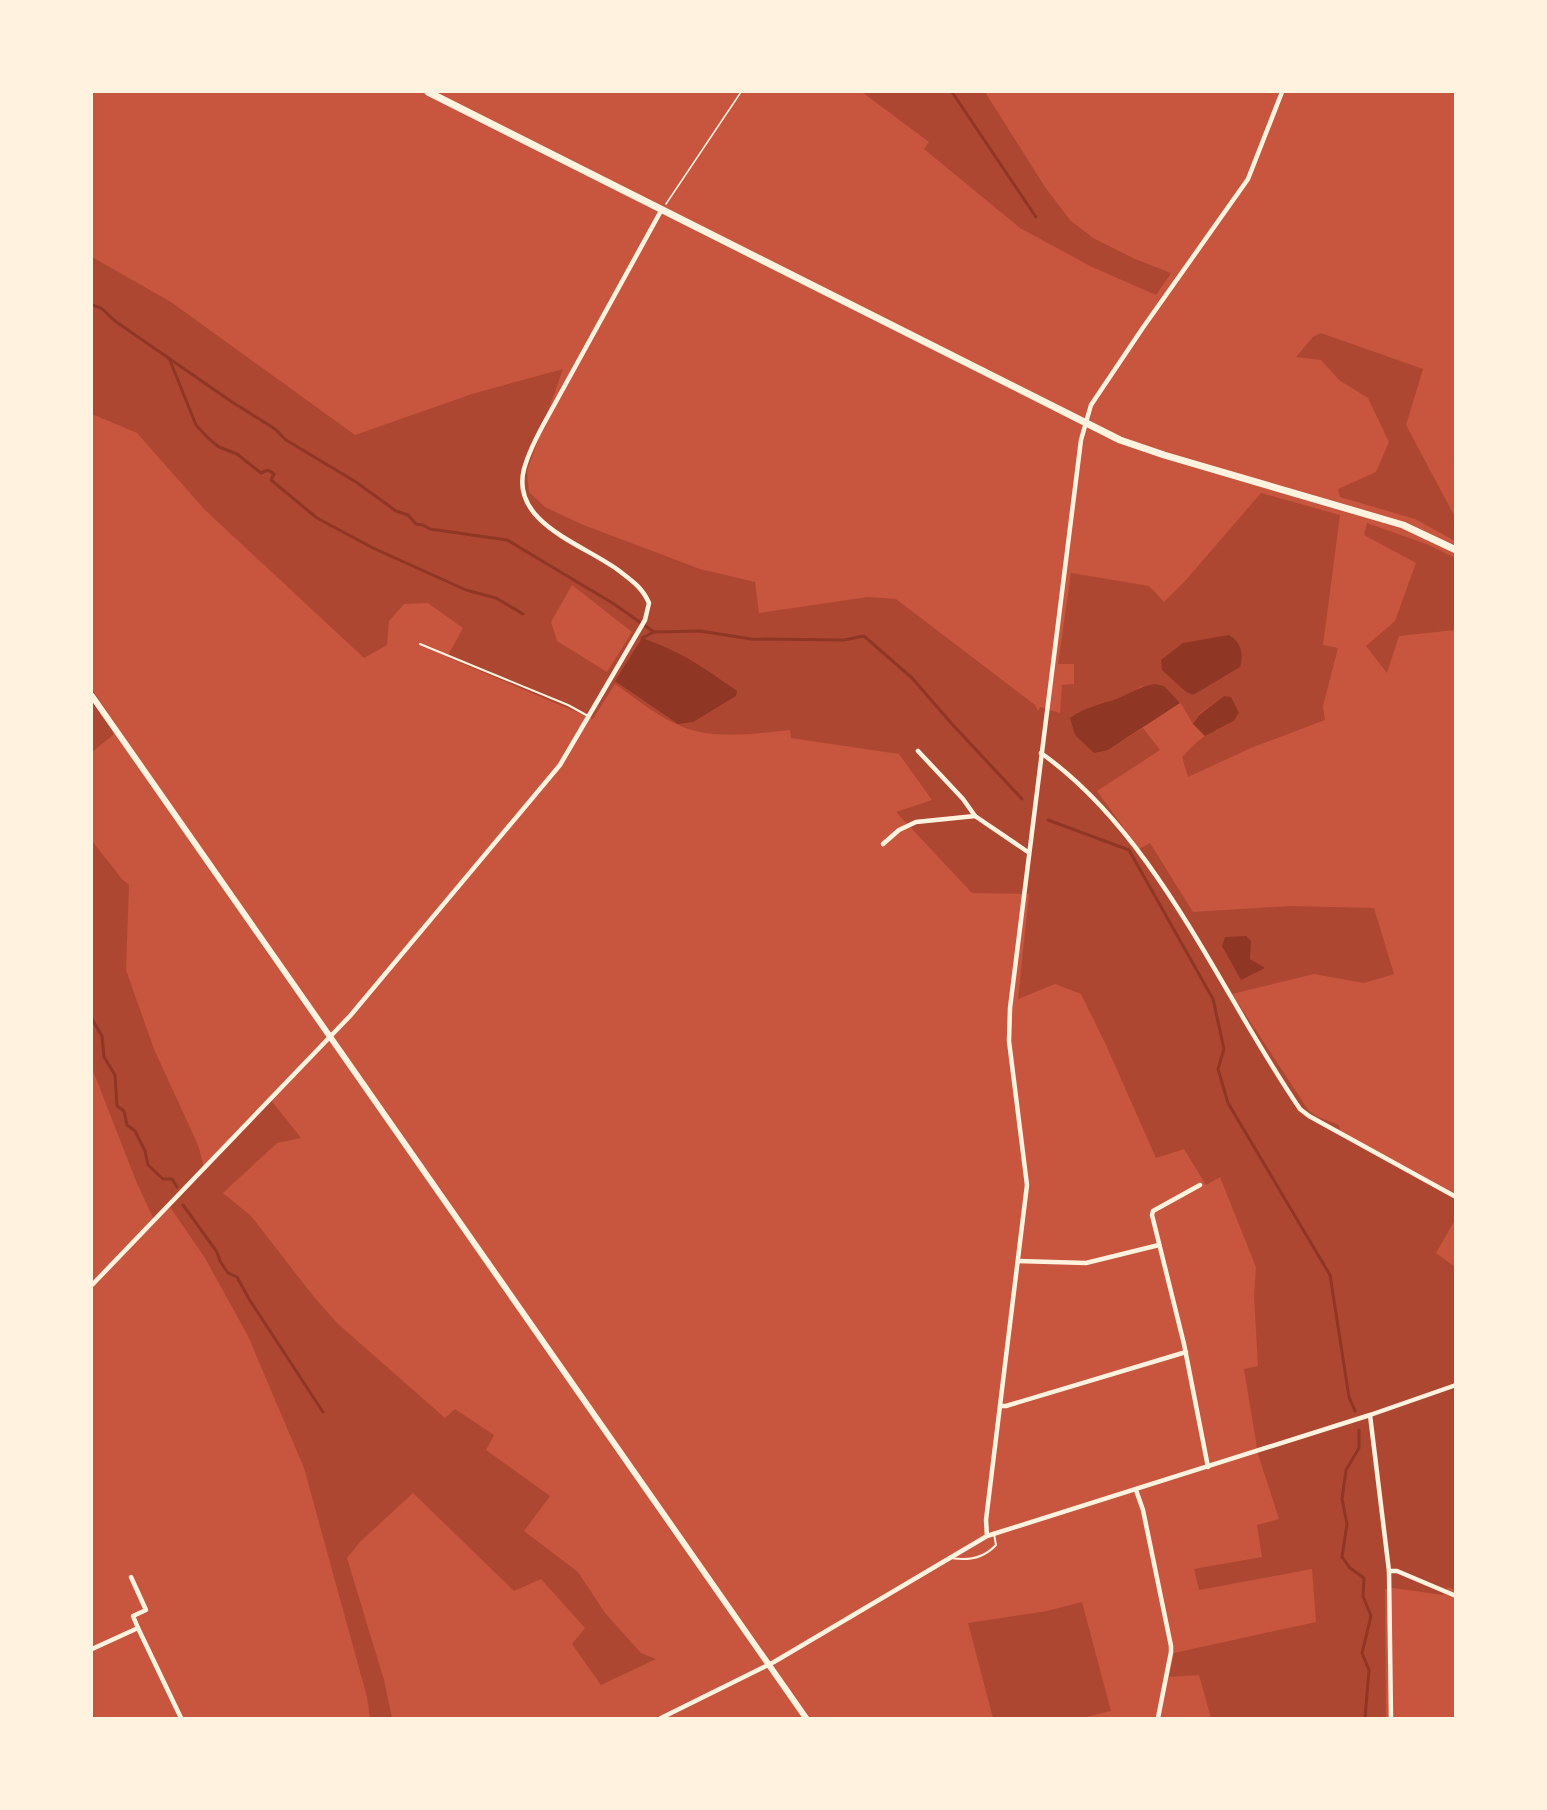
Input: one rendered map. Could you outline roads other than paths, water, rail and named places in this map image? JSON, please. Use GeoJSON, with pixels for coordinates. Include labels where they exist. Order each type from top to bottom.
{"type":"FeatureCollection","features":[{"type":"Feature","properties":{"kind":"main road"},"geometry":{"type":"LineString","coordinates":[[428,92],[1120,440],[1403,525],[1455,550]]}},
{"type":"Feature","properties":{"kind":"street"},"geometry":{"type":"LineString","coordinates":[[987,1536],[986,1520],[1027,1177],[1012,1066],[1009,1024],[1028,852],[1081,440],[1091,405],[1248,179],[1282,92]]}},
{"type":"Feature","properties":{"kind":"street"},"geometry":{"type":"LineString","coordinates":[[92,1285],[331,1039],[560,765],[646,617],[649,603],[637,584],[604,560],[540,521],[529,508],[523,492],[524,471],[531,450],[662,209]]}},
{"type":"Feature","properties":{"kind":"street"},"geometry":{"type":"LineString","coordinates":[[92,696],[806,1719]]}},
{"type":"Feature","properties":{"kind":"street"},"geometry":{"type":"LineString","coordinates":[[918,751],[963,799],[975,816],[1028,852]]}},
{"type":"Feature","properties":{"kind":"street"},"geometry":{"type":"LineString","coordinates":[[1041,753],[1095,797],[1144,860],[1186,923],[1300,1109],[1455,1197]]}},
{"type":"Feature","properties":{"kind":"street"},"geometry":{"type":"LineString","coordinates":[[883,844],[899,830],[916,822],[975,816]]}},
{"type":"Feature","properties":{"kind":"street"},"geometry":{"type":"LineString","coordinates":[[1200,1185],[1153,1211],[1152,1215],[1186,1352],[1208,1467]]}},
{"type":"Feature","properties":{"kind":"street"},"geometry":{"type":"LineString","coordinates":[[1018,1262],[1086,1263],[1159,1245]]}},
{"type":"Feature","properties":{"kind":"street"},"geometry":{"type":"LineString","coordinates":[[1000,1406],[1186,1352]]}},
{"type":"Feature","properties":{"kind":"street"},"geometry":{"type":"LineString","coordinates":[[661,1719],[820,1636],[987,1536],[1370,1415],[1455,1385]]}},
{"type":"Feature","properties":{"kind":"street"},"geometry":{"type":"LineString","coordinates":[[1370,1415],[1389,1571],[1391,1719]]}},
{"type":"Feature","properties":{"kind":"street"},"geometry":{"type":"LineString","coordinates":[[1136,1490],[1143,1510],[1172,1652],[1158,1719]]}},
{"type":"Feature","properties":{"kind":"street"},"geometry":{"type":"LineString","coordinates":[[1389,1571],[1397,1571],[1455,1596]]}},
{"type":"Feature","properties":{"kind":"street"},"geometry":{"type":"LineString","coordinates":[[131,1577],[146,1610],[133,1616],[180,1717],[172,1719]]}},
{"type":"Feature","properties":{"kind":"street"},"geometry":{"type":"LineString","coordinates":[[92,1649],[138,1628]]}},
{"type":"Feature","properties":{"kind":"lane"},"geometry":{"type":"LineString","coordinates":[[420,644],[568,705],[588,716]]}},
{"type":"Feature","properties":{"kind":"lane"},"geometry":{"type":"LineString","coordinates":[[951,1558],[965,1561],[985,1553],[996,1545],[994,1534]]}},
{"type":"Feature","properties":{"kind":"waterway"},"geometry":{"type":"LineString","coordinates":[[952,92],[1036,217]]}},
{"type":"Feature","properties":{"kind":"waterway"},"geometry":{"type":"LineString","coordinates":[[92,305],[101,308],[115,321],[275,429],[286,440],[356,482],[396,511],[408,515],[416,524],[430,529],[507,540],[614,604],[654,632],[700,631],[751,639],[844,640],[864,636],[912,678],[1022,799]]}},
{"type":"Feature","properties":{"kind":"waterway"},"geometry":{"type":"LineString","coordinates":[[169,358],[196,425],[208,438],[219,447],[237,454],[261,473],[268,470],[274,474],[271,480],[317,518],[373,548],[466,590],[496,598],[523,614]]}},
{"type":"Feature","properties":{"kind":"waterway"},"geometry":{"type":"LineString","coordinates":[[642,638],[654,632]]}},
{"type":"Feature","properties":{"kind":"waterway"},"geometry":{"type":"LineString","coordinates":[[1048,820],[1129,850],[1213,999],[1224,1049],[1218,1069],[1228,1103],[1330,1275],[1349,1397],[1355,1411]]}},
{"type":"Feature","properties":{"kind":"waterway"},"geometry":{"type":"LineString","coordinates":[[92,1019],[102,1036],[104,1057],[115,1075],[117,1106],[124,1111],[127,1125],[135,1131],[145,1151],[148,1165],[163,1179],[172,1179],[177,1187]]}},
{"type":"Feature","properties":{"kind":"waterway"},"geometry":{"type":"LineString","coordinates":[[183,1205],[217,1252],[228,1273],[237,1277],[323,1412]]}},
{"type":"Feature","properties":{"kind":"waterway"},"geometry":{"type":"LineString","coordinates":[[1359,1430],[1359,1448],[1346,1470],[1342,1499],[1347,1524],[1342,1557],[1350,1568],[1364,1578],[1363,1596],[1371,1616],[1362,1653],[1369,1670],[1365,1718]]}}]}
